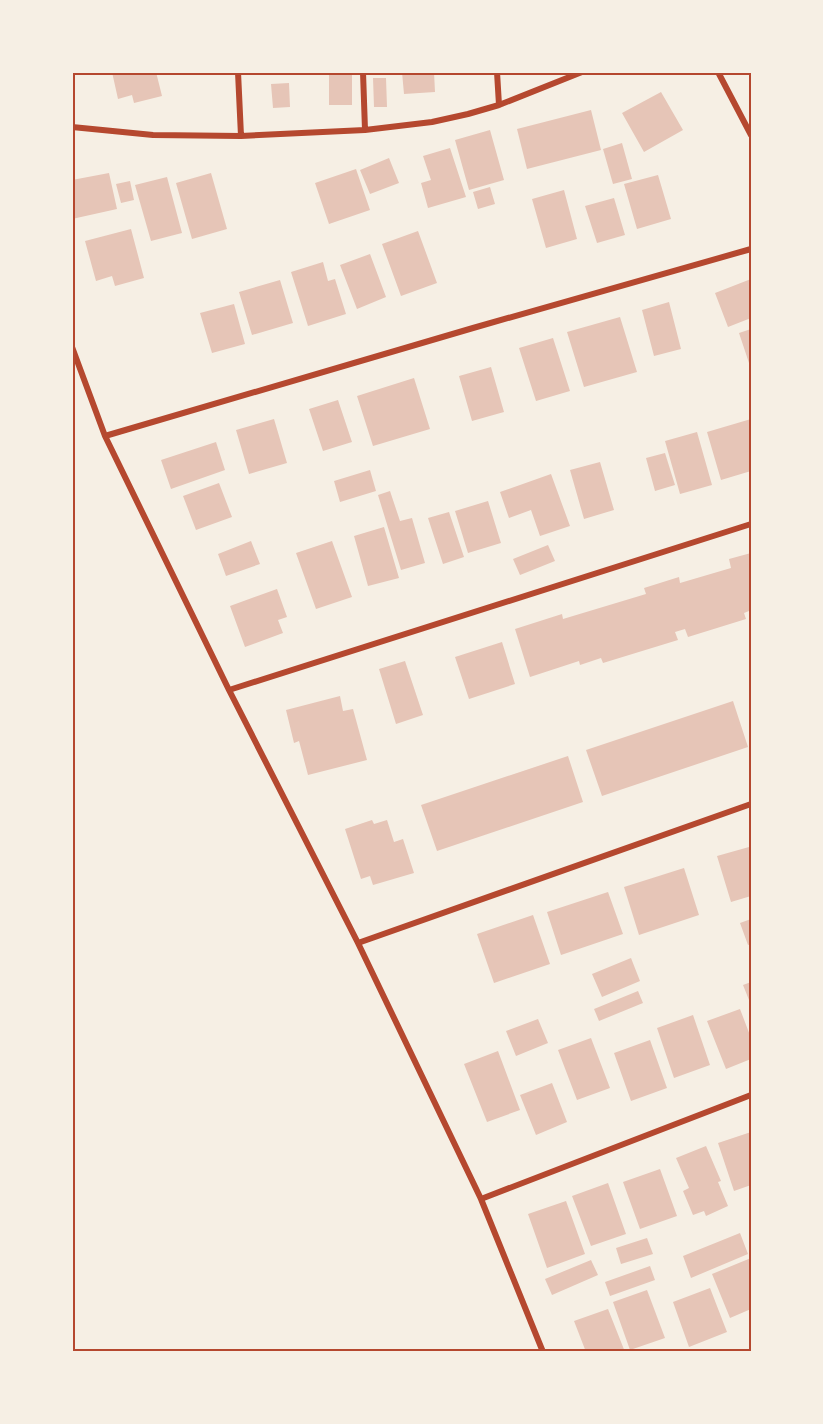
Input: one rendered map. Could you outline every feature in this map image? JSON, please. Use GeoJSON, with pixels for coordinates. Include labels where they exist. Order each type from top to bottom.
{"type":"FeatureCollection","features":[{"type":"Feature","properties":{"kind":"street"},"geometry":{"type":"LineString","coordinates":[[238,72],[241,136]]}},
{"type":"Feature","properties":{"kind":"street"},"geometry":{"type":"LineString","coordinates":[[363,72],[364,130]]}},
{"type":"Feature","properties":{"kind":"street"},"geometry":{"type":"LineString","coordinates":[[497,72],[499,105]]}},
{"type":"Feature","properties":{"kind":"street"},"geometry":{"type":"LineString","coordinates":[[72,127],[153,135],[241,136],[364,130],[432,122],[499,105],[582,72]]}},
{"type":"Feature","properties":{"kind":"street"},"geometry":{"type":"LineString","coordinates":[[718,72],[751,135]]}},
{"type":"Feature","properties":{"kind":"street"},"geometry":{"type":"LineString","coordinates":[[105,436],[751,249]]}},
{"type":"Feature","properties":{"kind":"street"},"geometry":{"type":"LineString","coordinates":[[72,347],[105,436],[229,690],[358,943],[481,1199],[543,1352]]}},
{"type":"Feature","properties":{"kind":"street"},"geometry":{"type":"LineString","coordinates":[[229,690],[751,524]]}},
{"type":"Feature","properties":{"kind":"street"},"geometry":{"type":"LineString","coordinates":[[358,943],[751,804]]}},
{"type":"Feature","properties":{"kind":"street"},"geometry":{"type":"LineString","coordinates":[[481,1199],[751,1095]]}},
{"type":"Feature","properties":{"kind":"building"},"geometry":{"type":"Polygon","coordinates":[[[112,72],[156,72],[162,96],[134,103],[132,95],[118,99],[112,72]]]}},
{"type":"Feature","properties":{"kind":"building"},"geometry":{"type":"Polygon","coordinates":[[[329,72],[352,72],[352,105],[329,105],[329,72]]]}},
{"type":"Feature","properties":{"kind":"building"},"geometry":{"type":"Polygon","coordinates":[[[402,72],[434,72],[435,92],[404,94],[402,72]]]}},
{"type":"Feature","properties":{"kind":"building"},"geometry":{"type":"Polygon","coordinates":[[[373,78],[386,78],[387,107],[374,107],[373,78]]]}},
{"type":"Feature","properties":{"kind":"building"},"geometry":{"type":"Polygon","coordinates":[[[289,83],[290,107],[273,108],[271,84],[289,83]]]}},
{"type":"Feature","properties":{"kind":"building"},"geometry":{"type":"Polygon","coordinates":[[[661,92],[683,130],[644,152],[622,113],[661,92]]]}},
{"type":"Feature","properties":{"kind":"building"},"geometry":{"type":"Polygon","coordinates":[[[591,110],[601,150],[527,169],[517,129],[591,110]]]}},
{"type":"Feature","properties":{"kind":"building"},"geometry":{"type":"Polygon","coordinates":[[[490,130],[504,180],[469,190],[455,140],[490,130]]]}},
{"type":"Feature","properties":{"kind":"building"},"geometry":{"type":"Polygon","coordinates":[[[622,143],[632,179],[613,184],[603,149],[622,143]]]}},
{"type":"Feature","properties":{"kind":"building"},"geometry":{"type":"Polygon","coordinates":[[[450,148],[466,197],[428,208],[421,183],[431,180],[423,156],[450,148]]]}},
{"type":"Feature","properties":{"kind":"building"},"geometry":{"type":"Polygon","coordinates":[[[389,158],[399,183],[370,194],[360,170],[389,158]]]}},
{"type":"Feature","properties":{"kind":"building"},"geometry":{"type":"Polygon","coordinates":[[[356,169],[370,210],[329,224],[315,183],[356,169]]]}},
{"type":"Feature","properties":{"kind":"building"},"geometry":{"type":"Polygon","coordinates":[[[109,173],[117,209],[72,219],[72,180],[109,173]]]}},
{"type":"Feature","properties":{"kind":"building"},"geometry":{"type":"Polygon","coordinates":[[[211,173],[227,229],[192,239],[176,183],[211,173]]]}},
{"type":"Feature","properties":{"kind":"building"},"geometry":{"type":"Polygon","coordinates":[[[658,175],[671,219],[637,229],[624,184],[658,175]]]}},
{"type":"Feature","properties":{"kind":"building"},"geometry":{"type":"Polygon","coordinates":[[[167,177],[182,233],[151,241],[135,185],[167,177]]]}},
{"type":"Feature","properties":{"kind":"building"},"geometry":{"type":"Polygon","coordinates":[[[130,181],[134,200],[121,203],[116,184],[130,181]]]}},
{"type":"Feature","properties":{"kind":"building"},"geometry":{"type":"Polygon","coordinates":[[[490,187],[495,204],[478,209],[473,192],[490,187]]]}},
{"type":"Feature","properties":{"kind":"building"},"geometry":{"type":"Polygon","coordinates":[[[564,190],[577,239],[546,248],[532,199],[564,190]]]}},
{"type":"Feature","properties":{"kind":"building"},"geometry":{"type":"Polygon","coordinates":[[[614,198],[625,235],[597,243],[585,206],[614,198]]]}},
{"type":"Feature","properties":{"kind":"building"},"geometry":{"type":"Polygon","coordinates":[[[131,229],[144,278],[115,286],[112,276],[96,281],[85,241],[131,229]]]}},
{"type":"Feature","properties":{"kind":"building"},"geometry":{"type":"Polygon","coordinates":[[[418,231],[437,283],[401,296],[382,244],[418,231]]]}},
{"type":"Feature","properties":{"kind":"building"},"geometry":{"type":"Polygon","coordinates":[[[370,254],[386,297],[357,309],[340,265],[370,254]]]}},
{"type":"Feature","properties":{"kind":"building"},"geometry":{"type":"Polygon","coordinates":[[[323,262],[328,281],[335,279],[346,314],[308,326],[291,272],[323,262]]]}},
{"type":"Feature","properties":{"kind":"building"},"geometry":{"type":"Polygon","coordinates":[[[751,279],[751,318],[728,327],[715,293],[751,279]]]}},
{"type":"Feature","properties":{"kind":"building"},"geometry":{"type":"Polygon","coordinates":[[[280,280],[293,323],[252,335],[239,292],[280,280]]]}},
{"type":"Feature","properties":{"kind":"building"},"geometry":{"type":"Polygon","coordinates":[[[669,302],[681,349],[654,356],[642,310],[669,302]]]}},
{"type":"Feature","properties":{"kind":"building"},"geometry":{"type":"Polygon","coordinates":[[[234,304],[245,344],[212,353],[200,313],[234,304]]]}},
{"type":"Feature","properties":{"kind":"building"},"geometry":{"type":"Polygon","coordinates":[[[620,317],[637,372],[584,387],[567,332],[620,317]]]}},
{"type":"Feature","properties":{"kind":"building"},"geometry":{"type":"Polygon","coordinates":[[[751,329],[751,369],[739,333],[751,329]]]}},
{"type":"Feature","properties":{"kind":"building"},"geometry":{"type":"Polygon","coordinates":[[[553,338],[570,391],[536,401],[519,348],[553,338]]]}},
{"type":"Feature","properties":{"kind":"building"},"geometry":{"type":"Polygon","coordinates":[[[491,367],[504,412],[472,421],[459,376],[491,367]]]}},
{"type":"Feature","properties":{"kind":"building"},"geometry":{"type":"Polygon","coordinates":[[[414,378],[430,429],[373,446],[357,396],[414,378]]]}},
{"type":"Feature","properties":{"kind":"building"},"geometry":{"type":"Polygon","coordinates":[[[338,400],[352,442],[323,451],[309,409],[338,400]]]}},
{"type":"Feature","properties":{"kind":"building"},"geometry":{"type":"Polygon","coordinates":[[[274,419],[287,463],[249,474],[236,430],[274,419]]]}},
{"type":"Feature","properties":{"kind":"building"},"geometry":{"type":"Polygon","coordinates":[[[751,419],[751,471],[721,480],[707,432],[751,419]]]}},
{"type":"Feature","properties":{"kind":"building"},"geometry":{"type":"Polygon","coordinates":[[[697,432],[712,485],[680,494],[665,441],[697,432]]]}},
{"type":"Feature","properties":{"kind":"building"},"geometry":{"type":"Polygon","coordinates":[[[216,442],[225,470],[171,489],[161,460],[216,442]]]}},
{"type":"Feature","properties":{"kind":"building"},"geometry":{"type":"Polygon","coordinates":[[[665,453],[675,485],[655,491],[646,458],[665,453]]]}},
{"type":"Feature","properties":{"kind":"building"},"geometry":{"type":"Polygon","coordinates":[[[600,462],[614,510],[584,519],[570,470],[600,462]]]}},
{"type":"Feature","properties":{"kind":"building"},"geometry":{"type":"Polygon","coordinates":[[[370,470],[376,491],[340,502],[334,481],[370,470]]]}},
{"type":"Feature","properties":{"kind":"building"},"geometry":{"type":"Polygon","coordinates":[[[551,474],[570,526],[540,536],[531,510],[509,518],[500,492],[551,474]]]}},
{"type":"Feature","properties":{"kind":"building"},"geometry":{"type":"Polygon","coordinates":[[[219,483],[232,517],[196,530],[183,496],[219,483]]]}},
{"type":"Feature","properties":{"kind":"building"},"geometry":{"type":"Polygon","coordinates":[[[390,491],[400,521],[412,518],[425,563],[401,570],[378,495],[390,491]]]}},
{"type":"Feature","properties":{"kind":"building"},"geometry":{"type":"Polygon","coordinates":[[[488,501],[501,543],[468,553],[455,511],[488,501]]]}},
{"type":"Feature","properties":{"kind":"building"},"geometry":{"type":"Polygon","coordinates":[[[449,512],[464,557],[443,564],[428,518],[449,512]]]}},
{"type":"Feature","properties":{"kind":"building"},"geometry":{"type":"Polygon","coordinates":[[[384,527],[399,578],[368,586],[354,536],[384,527]]]}},
{"type":"Feature","properties":{"kind":"building"},"geometry":{"type":"Polygon","coordinates":[[[251,541],[260,564],[226,576],[218,554],[251,541]]]}},
{"type":"Feature","properties":{"kind":"building"},"geometry":{"type":"Polygon","coordinates":[[[332,541],[352,597],[316,609],[296,553],[332,541]]]}},
{"type":"Feature","properties":{"kind":"building"},"geometry":{"type":"Polygon","coordinates":[[[548,545],[555,561],[520,575],[513,559],[548,545]]]}},
{"type":"Feature","properties":{"kind":"building"},"geometry":{"type":"Polygon","coordinates":[[[751,553],[751,615],[749,611],[744,613],[746,619],[688,637],[685,629],[675,632],[678,640],[603,663],[601,658],[580,665],[579,661],[530,677],[515,629],[562,614],[563,619],[646,594],[644,588],[679,577],[680,583],[731,568],[729,559],[751,553]]]}},
{"type":"Feature","properties":{"kind":"building"},"geometry":{"type":"Polygon","coordinates":[[[277,589],[287,617],[278,620],[283,633],[245,647],[230,606],[277,589]]]}},
{"type":"Feature","properties":{"kind":"building"},"geometry":{"type":"Polygon","coordinates":[[[502,642],[515,684],[469,699],[455,657],[502,642]]]}},
{"type":"Feature","properties":{"kind":"building"},"geometry":{"type":"Polygon","coordinates":[[[405,661],[423,715],[396,724],[379,669],[405,661]]]}},
{"type":"Feature","properties":{"kind":"building"},"geometry":{"type":"Polygon","coordinates":[[[340,696],[343,711],[353,709],[367,760],[308,775],[299,741],[294,743],[286,710],[340,696]]]}},
{"type":"Feature","properties":{"kind":"building"},"geometry":{"type":"Polygon","coordinates":[[[733,701],[748,747],[602,796],[586,750],[733,701]]]}},
{"type":"Feature","properties":{"kind":"building"},"geometry":{"type":"Polygon","coordinates":[[[568,756],[583,802],[437,851],[421,805],[568,756]]]}},
{"type":"Feature","properties":{"kind":"building"},"geometry":{"type":"Polygon","coordinates":[[[372,820],[374,824],[387,820],[394,842],[403,839],[414,873],[373,885],[370,876],[361,879],[345,829],[372,820]]]}},
{"type":"Feature","properties":{"kind":"building"},"geometry":{"type":"Polygon","coordinates":[[[749,847],[751,896],[731,902],[717,856],[749,847]]]}},
{"type":"Feature","properties":{"kind":"building"},"geometry":{"type":"Polygon","coordinates":[[[684,868],[699,915],[639,935],[624,887],[684,868]]]}},
{"type":"Feature","properties":{"kind":"building"},"geometry":{"type":"Polygon","coordinates":[[[608,892],[623,934],[561,955],[547,912],[608,892]]]}},
{"type":"Feature","properties":{"kind":"building"},"geometry":{"type":"Polygon","coordinates":[[[533,915],[550,964],[494,983],[477,934],[533,915]]]}},
{"type":"Feature","properties":{"kind":"building"},"geometry":{"type":"Polygon","coordinates":[[[751,919],[751,944],[748,945],[740,923],[751,919]]]}},
{"type":"Feature","properties":{"kind":"building"},"geometry":{"type":"Polygon","coordinates":[[[631,958],[640,981],[602,997],[592,974],[631,958]]]}},
{"type":"Feature","properties":{"kind":"building"},"geometry":{"type":"Polygon","coordinates":[[[751,982],[751,1005],[743,985],[751,982]]]}},
{"type":"Feature","properties":{"kind":"building"},"geometry":{"type":"Polygon","coordinates":[[[638,991],[643,1003],[599,1021],[594,1009],[638,991]]]}},
{"type":"Feature","properties":{"kind":"building"},"geometry":{"type":"Polygon","coordinates":[[[740,1009],[751,1038],[751,1059],[726,1069],[707,1021],[740,1009]]]}},
{"type":"Feature","properties":{"kind":"building"},"geometry":{"type":"Polygon","coordinates":[[[693,1015],[710,1065],[674,1078],[657,1028],[693,1015]]]}},
{"type":"Feature","properties":{"kind":"building"},"geometry":{"type":"Polygon","coordinates":[[[538,1019],[548,1043],[516,1056],[506,1031],[538,1019]]]}},
{"type":"Feature","properties":{"kind":"building"},"geometry":{"type":"Polygon","coordinates":[[[591,1038],[610,1088],[577,1100],[558,1050],[591,1038]]]}},
{"type":"Feature","properties":{"kind":"building"},"geometry":{"type":"Polygon","coordinates":[[[650,1040],[667,1088],[631,1101],[614,1053],[650,1040]]]}},
{"type":"Feature","properties":{"kind":"building"},"geometry":{"type":"Polygon","coordinates":[[[498,1051],[520,1110],[487,1122],[464,1064],[498,1051]]]}},
{"type":"Feature","properties":{"kind":"building"},"geometry":{"type":"Polygon","coordinates":[[[552,1083],[567,1122],[536,1135],[520,1095],[552,1083]]]}},
{"type":"Feature","properties":{"kind":"building"},"geometry":{"type":"Polygon","coordinates":[[[751,1132],[751,1185],[734,1191],[718,1143],[751,1132]]]}},
{"type":"Feature","properties":{"kind":"building"},"geometry":{"type":"Polygon","coordinates":[[[706,1146],[721,1181],[718,1182],[728,1206],[706,1216],[704,1211],[693,1215],[683,1191],[689,1188],[676,1158],[706,1146]]]}},
{"type":"Feature","properties":{"kind":"building"},"geometry":{"type":"Polygon","coordinates":[[[660,1169],[677,1216],[640,1229],[623,1182],[660,1169]]]}},
{"type":"Feature","properties":{"kind":"building"},"geometry":{"type":"Polygon","coordinates":[[[608,1183],[626,1234],[591,1246],[572,1196],[608,1183]]]}},
{"type":"Feature","properties":{"kind":"building"},"geometry":{"type":"Polygon","coordinates":[[[566,1201],[585,1254],[547,1268],[528,1214],[566,1201]]]}},
{"type":"Feature","properties":{"kind":"building"},"geometry":{"type":"Polygon","coordinates":[[[740,1233],[748,1254],[691,1278],[683,1256],[740,1233]]]}},
{"type":"Feature","properties":{"kind":"building"},"geometry":{"type":"Polygon","coordinates":[[[647,1238],[653,1254],[621,1264],[616,1248],[647,1238]]]}},
{"type":"Feature","properties":{"kind":"building"},"geometry":{"type":"Polygon","coordinates":[[[751,1258],[751,1309],[730,1318],[712,1274],[751,1258]]]}},
{"type":"Feature","properties":{"kind":"building"},"geometry":{"type":"Polygon","coordinates":[[[591,1260],[598,1275],[552,1295],[545,1279],[591,1260]]]}},
{"type":"Feature","properties":{"kind":"building"},"geometry":{"type":"Polygon","coordinates":[[[650,1266],[655,1280],[610,1296],[605,1282],[650,1266]]]}},
{"type":"Feature","properties":{"kind":"building"},"geometry":{"type":"Polygon","coordinates":[[[710,1288],[727,1332],[689,1347],[673,1302],[710,1288]]]}},
{"type":"Feature","properties":{"kind":"building"},"geometry":{"type":"Polygon","coordinates":[[[647,1290],[665,1338],[630,1350],[613,1302],[647,1290]]]}},
{"type":"Feature","properties":{"kind":"building"},"geometry":{"type":"Polygon","coordinates":[[[608,1309],[625,1352],[586,1352],[574,1321],[608,1309]]]}}]}
